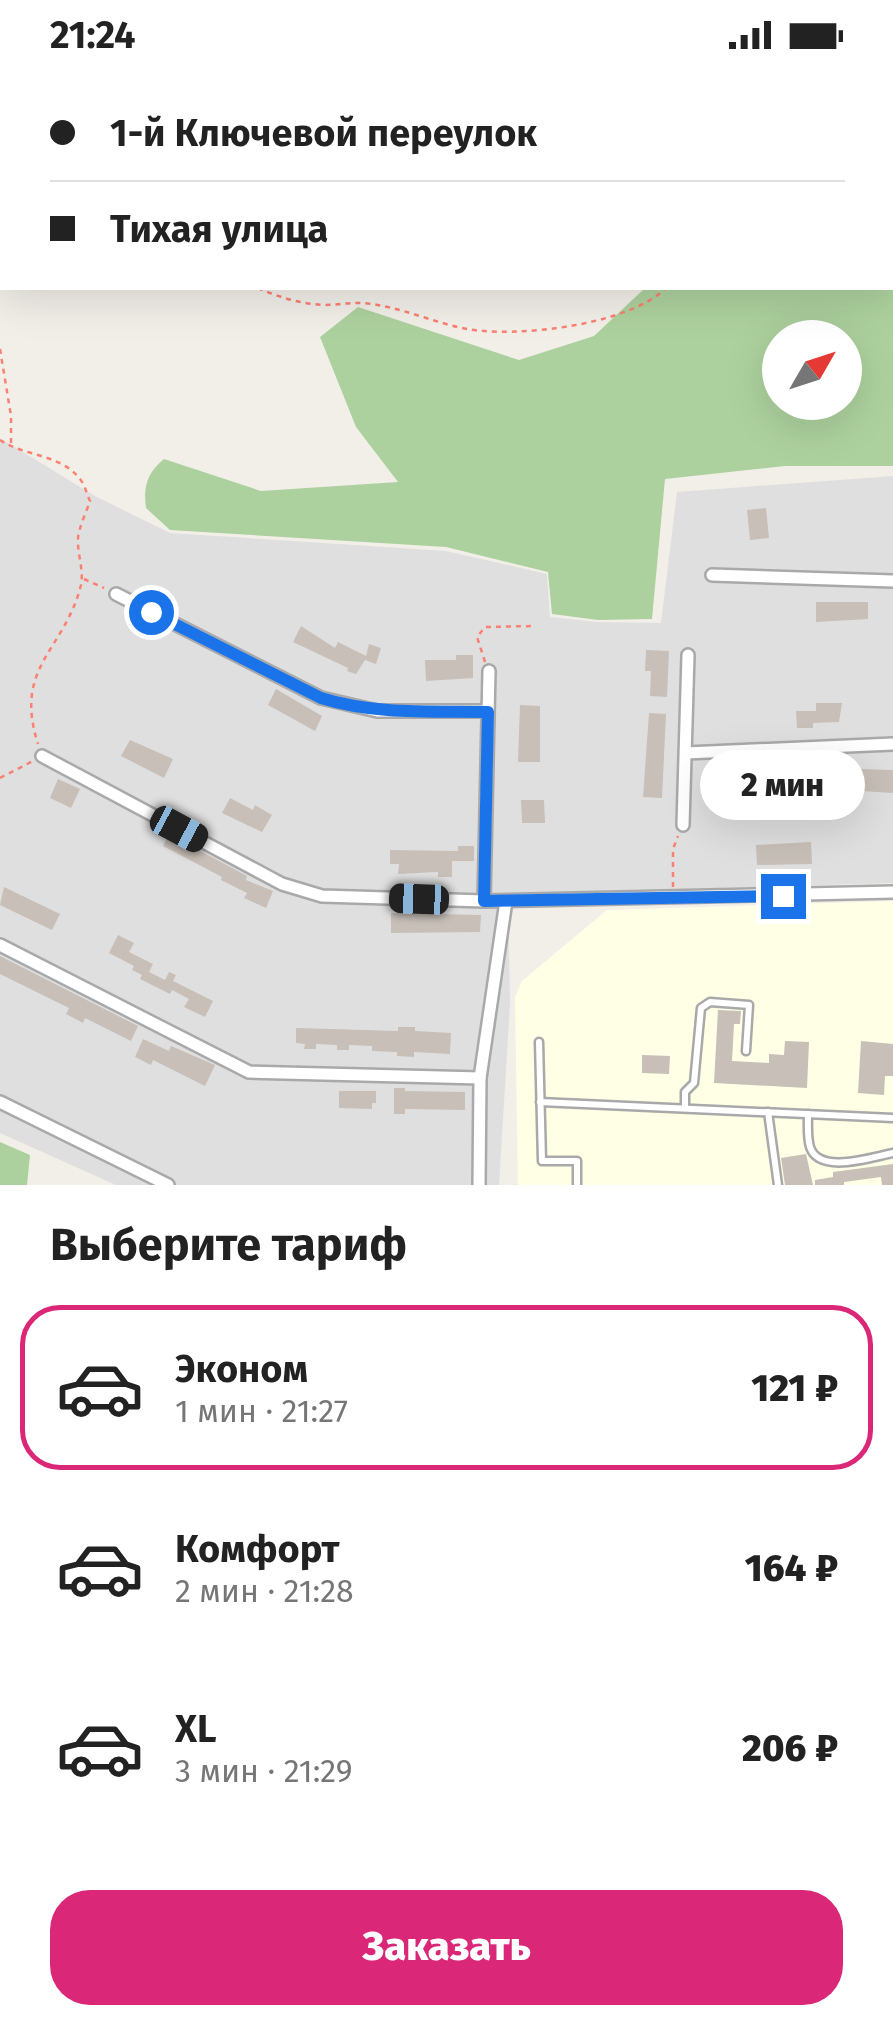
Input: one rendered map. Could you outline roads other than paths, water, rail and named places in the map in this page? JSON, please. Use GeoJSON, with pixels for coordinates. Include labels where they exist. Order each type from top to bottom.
{"type":"FeatureCollection","features":[{"type":"Feature","properties":{"kind":"street"},"geometry":{"type":"LineString","coordinates":[[712,575],[893,581]]}},
{"type":"Feature","properties":{"kind":"street"},"geometry":{"type":"LineString","coordinates":[[116,594],[321,698],[377,711],[488,712]]}},
{"type":"Feature","properties":{"kind":"street"},"geometry":{"type":"LineString","coordinates":[[684,825],[688,655]]}},
{"type":"Feature","properties":{"kind":"street"},"geometry":{"type":"LineString","coordinates":[[484,901],[489,671]]}},
{"type":"Feature","properties":{"kind":"street"},"geometry":{"type":"LineString","coordinates":[[686,753],[893,744]]}},
{"type":"Feature","properties":{"kind":"street"},"geometry":{"type":"LineString","coordinates":[[42,756],[282,884],[322,896],[506,901],[893,892]]}},
{"type":"Feature","properties":{"kind":"street"},"geometry":{"type":"LineString","coordinates":[[479,1185],[480,1078],[506,901]]}},
{"type":"Feature","properties":{"kind":"street"},"geometry":{"type":"LineString","coordinates":[[0,945],[250,1072],[480,1078]]}},
{"type":"Feature","properties":{"kind":"street"},"geometry":{"type":"LineString","coordinates":[[0,1102],[168,1185]]}},
{"type":"Feature","properties":{"kind":"lane"},"geometry":{"type":"LineString","coordinates":[[684,1108],[685,1092],[694,1083],[701,1008],[710,1002],[749,1005],[746,1051]]}},
{"type":"Feature","properties":{"kind":"lane"},"geometry":{"type":"LineString","coordinates":[[538,1042],[542,1161],[577,1160],[577,1185]]}},
{"type":"Feature","properties":{"kind":"lane"},"geometry":{"type":"LineString","coordinates":[[540,1102],[893,1118]]}},
{"type":"Feature","properties":{"kind":"lane"},"geometry":{"type":"LineString","coordinates":[[768,1112],[778,1185]]}},
{"type":"Feature","properties":{"kind":"lane"},"geometry":{"type":"LineString","coordinates":[[808,1114],[810,1147],[832,1164],[893,1153]]}}]}
